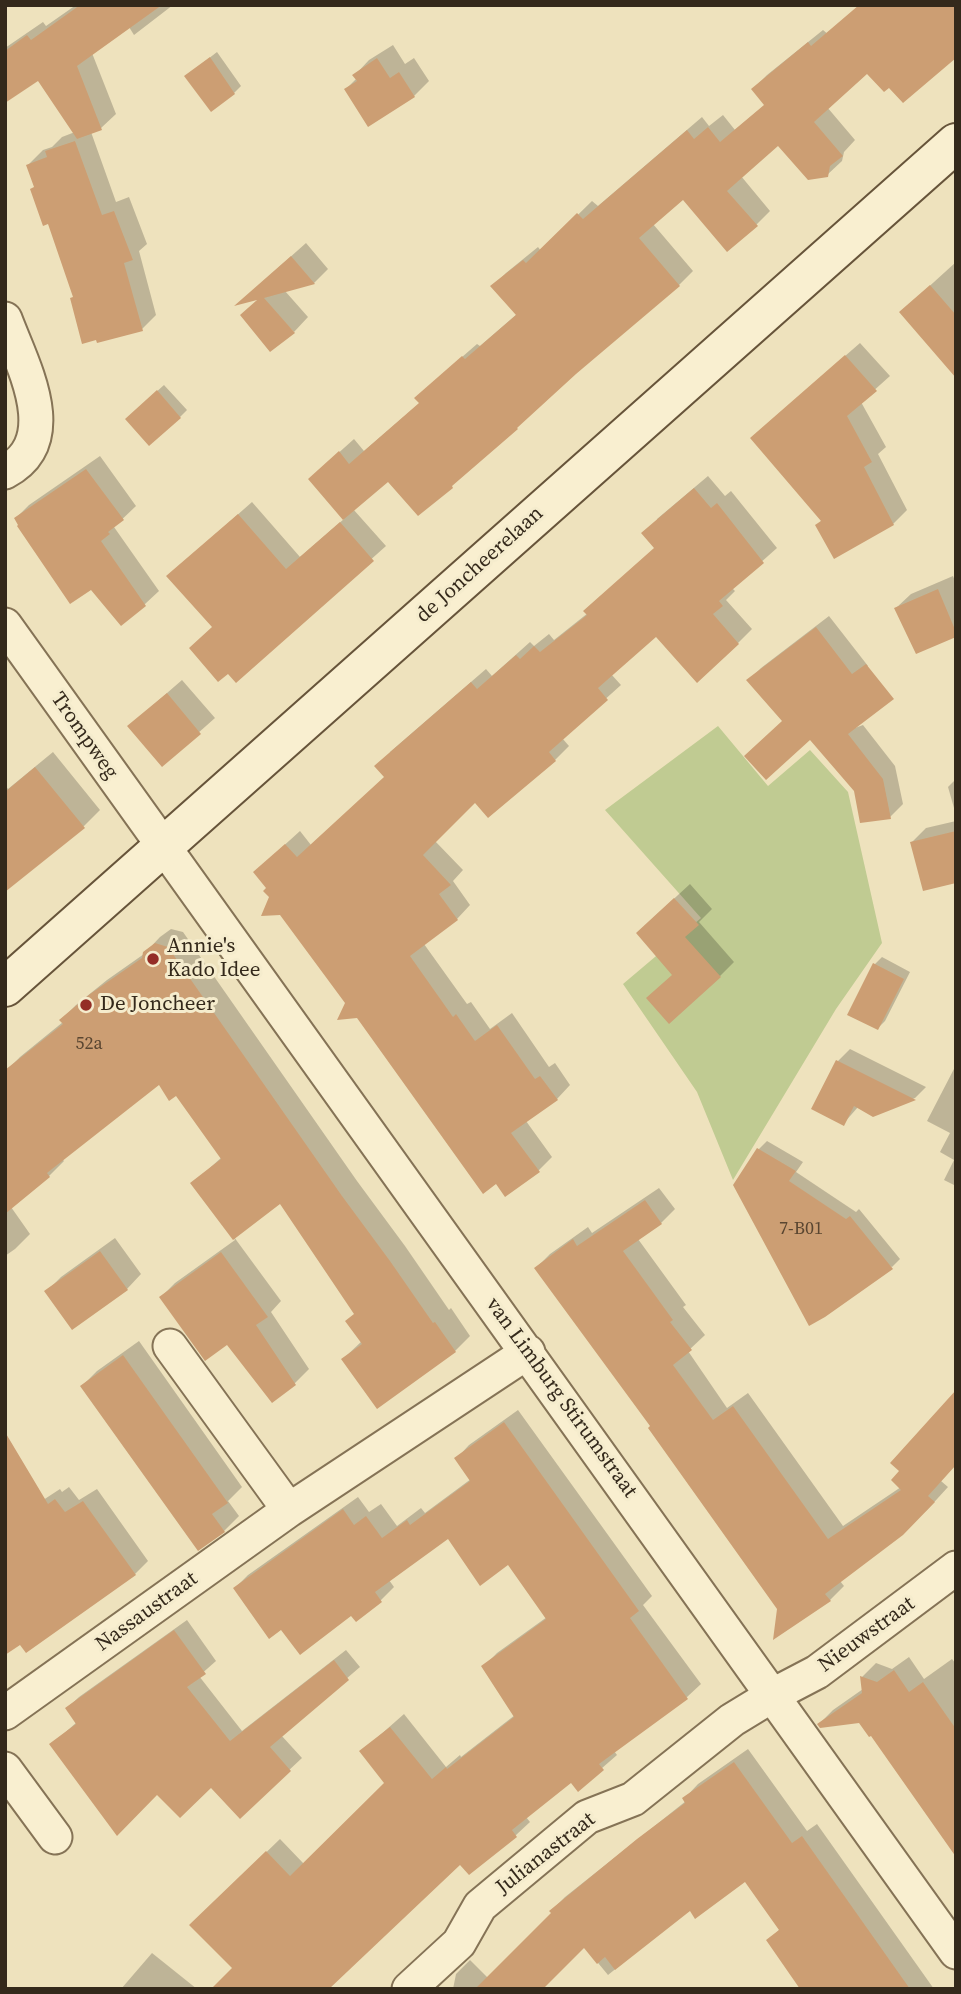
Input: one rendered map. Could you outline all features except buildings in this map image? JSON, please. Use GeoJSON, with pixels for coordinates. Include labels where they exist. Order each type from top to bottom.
{"type":"FeatureCollection","features":[{"type":"Feature","properties":{"kind":"main road","name":"de Joncheerelaan"},"geometry":{"type":"LineString","coordinates":[[5,987],[956,143]]}},
{"type":"Feature","properties":{"kind":"street"},"geometry":{"type":"LineString","coordinates":[[5,319],[32,391],[37,429],[30,447],[15,467],[5,472]]}},
{"type":"Feature","properties":{"kind":"street","name":"Trompweg"},"geometry":{"type":"LineString","coordinates":[[5,625],[162,847]]}},
{"type":"Feature","properties":{"kind":"street","name":"van Limburg Stirumstraat"},"geometry":{"type":"LineString","coordinates":[[162,847],[528,1352],[956,1952]]}},
{"type":"Feature","properties":{"kind":"street"},"geometry":{"type":"LineString","coordinates":[[170,1346],[289,1510]]}},
{"type":"Feature","properties":{"kind":"street","name":"Nassaustraat"},"geometry":{"type":"LineString","coordinates":[[5,1713],[289,1510],[528,1352]]}},
{"type":"Feature","properties":{"kind":"street","name":"Nieuwstraat"},"geometry":{"type":"LineString","coordinates":[[773,1695],[817,1672],[956,1568]]}},
{"type":"Feature","properties":{"kind":"street","name":"Julianastraat"},"geometry":{"type":"LineString","coordinates":[[409,1989],[459,1942],[480,1906],[587,1817],[633,1799],[732,1720],[773,1695]]}},
{"type":"Feature","properties":{"kind":"street"},"geometry":{"type":"LineString","coordinates":[[5,1769],[55,1837]]}},
{"type":"Feature","properties":{"kind":"green space"},"geometry":{"type":"Polygon","coordinates":[[[718,726],[768,786],[810,750],[848,792],[882,943],[836,1009],[733,1180],[697,1092],[623,984],[701,918],[605,810],[718,726]]]}},
{"type":"Feature","properties":{"kind":"place","name":"Annie's Kado Idee"},"geometry":{"type":"Point","coordinates":[153,959]}},
{"type":"Feature","properties":{"kind":"place","name":"De Joncheer"},"geometry":{"type":"Point","coordinates":[86,1005]}}]}
